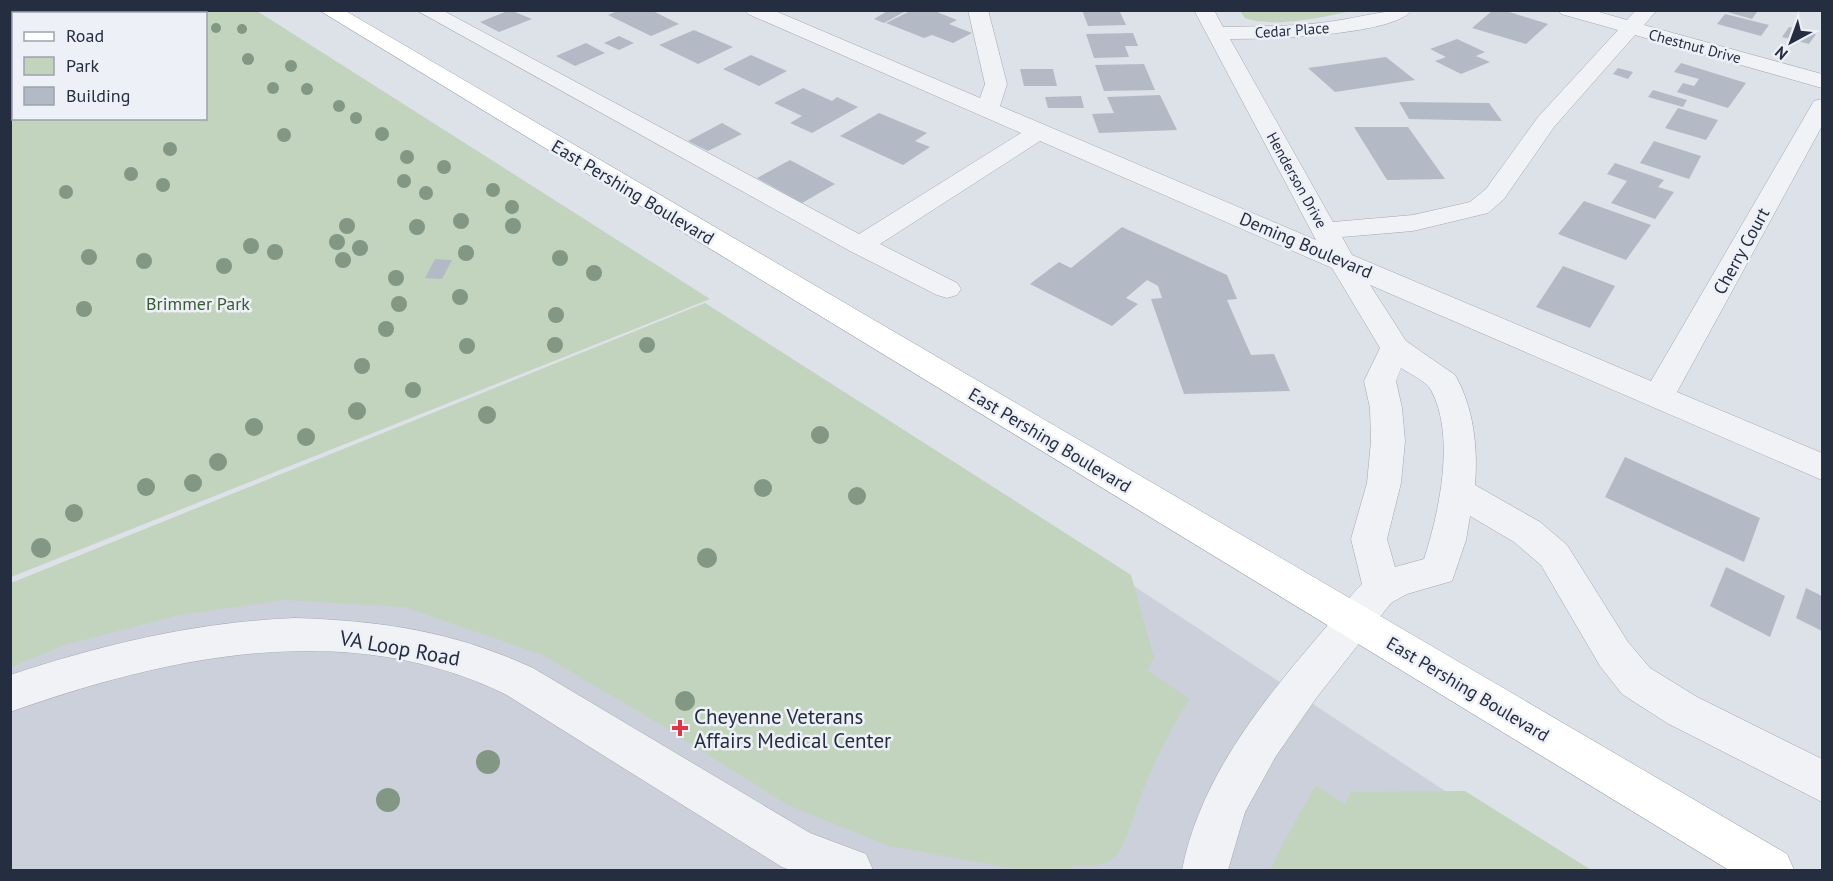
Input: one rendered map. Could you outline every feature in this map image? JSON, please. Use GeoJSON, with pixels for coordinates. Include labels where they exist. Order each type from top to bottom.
{"type":"FeatureCollection","features":[{"type":"Feature","properties":{"kind":"main road","name":"East Pershing Boulevard"},"geometry":{"type":"LineString","coordinates":[[329,10],[1772,870]]}},
{"type":"Feature","properties":{"kind":"street"},"geometry":{"type":"LineString","coordinates":[[426,10],[860,245],[946,289]]}},
{"type":"Feature","properties":{"kind":"street","name":"Deming Boulevard"},"geometry":{"type":"LineString","coordinates":[[755,10],[1822,467]]}},
{"type":"Feature","properties":{"kind":"street"},"geometry":{"type":"LineString","coordinates":[[978,10],[996,84],[987,110]]}},
{"type":"Feature","properties":{"kind":"street","name":"Henderson Drive"},"geometry":{"type":"LineString","coordinates":[[1204,10],[1341,260],[1395,348],[1444,383],[1456,419],[1460,461],[1457,492],[1448,540],[1439,570],[1382,589]]}},
{"type":"Feature","properties":{"kind":"street","name":"Cedar Place"},"geometry":{"type":"LineString","coordinates":[[1216,33],[1286,32],[1329,28],[1367,21],[1402,10]]}},
{"type":"Feature","properties":{"kind":"street","name":"Chestnut Drive"},"geometry":{"type":"LineString","coordinates":[[1568,10],[1640,20],[1822,81]]}},
{"type":"Feature","properties":{"kind":"street"},"geometry":{"type":"LineString","coordinates":[[1325,231],[1413,224],[1479,207],[1495,194],[1546,122],[1640,20]]}},
{"type":"Feature","properties":{"kind":"street","name":"Cherry Court"},"geometry":{"type":"LineString","coordinates":[[1659,396],[1822,106]]}},
{"type":"Feature","properties":{"kind":"street"},"geometry":{"type":"LineString","coordinates":[[860,245],[1039,132]]}},
{"type":"Feature","properties":{"kind":"street"},"geometry":{"type":"LineString","coordinates":[[1205,870],[1209,849],[1229,798],[1257,749],[1307,679],[1382,589],[1369,539],[1384,483],[1388,441],[1386,408],[1380,381],[1395,348]]}},
{"type":"Feature","properties":{"kind":"street"},"geometry":{"type":"LineString","coordinates":[[1457,492],[1527,532],[1554,555],[1614,654],[1636,681],[1682,710],[1822,781]]}},
{"type":"Feature","properties":{"kind":"street","name":"VA Loop Road"},"geometry":{"type":"LineString","coordinates":[[10,694],[108,661],[167,647],[235,636],[298,634],[363,637],[423,647],[473,660],[519,681],[798,851],[850,870]]}},
{"type":"Feature","properties":{"kind":"shaded area","name":"Cheyenne Veterans Affairs Medical Center"},"geometry":{"type":"Polygon","coordinates":[[[707,305],[1565,870],[11,870],[11,585],[707,305]]]}},
{"type":"Feature","properties":{"kind":"green space","name":"Brimmer Park"},"geometry":{"type":"Polygon","coordinates":[[[11,11],[257,11],[710,299],[11,577],[11,11]]]}},
{"type":"Feature","properties":{"kind":"green space"},"geometry":{"type":"Polygon","coordinates":[[[1240,11],[1350,11],[1311,19],[1268,22],[1245,18],[1240,11]]]}},
{"type":"Feature","properties":{"kind":"green space"},"geometry":{"type":"Polygon","coordinates":[[[705,303],[1131,575],[1154,658],[1147,670],[1189,699],[1157,758],[1124,841],[1113,858],[1098,865],[1072,866],[1070,870],[1022,870],[889,846],[786,804],[656,722],[543,655],[404,607],[284,600],[179,615],[68,644],[11,667],[11,583],[705,303]]]}},
{"type":"Feature","properties":{"kind":"green space"},"geometry":{"type":"Polygon","coordinates":[[[1316,785],[1345,805],[1351,792],[1465,791],[1591,870],[1271,870],[1280,849],[1316,785]]]}},
{"type":"Feature","properties":{"kind":"building"},"geometry":{"type":"Polygon","coordinates":[[[510,10],[532,19],[499,32],[480,22],[510,10]]]}},
{"type":"Feature","properties":{"kind":"building"},"geometry":{"type":"Polygon","coordinates":[[[620,10],[651,10],[679,24],[651,36],[608,15],[620,10]]]}},
{"type":"Feature","properties":{"kind":"building"},"geometry":{"type":"Polygon","coordinates":[[[889,10],[904,12],[884,23],[874,19],[889,10]]]}},
{"type":"Feature","properties":{"kind":"building"},"geometry":{"type":"Polygon","coordinates":[[[912,10],[932,10],[957,20],[949,24],[972,33],[953,43],[932,35],[924,38],[886,23],[912,10]]]}},
{"type":"Feature","properties":{"kind":"building"},"geometry":{"type":"Polygon","coordinates":[[[1082,10],[1119,10],[1126,25],[1088,26],[1082,10]]]}},
{"type":"Feature","properties":{"kind":"building"},"geometry":{"type":"Polygon","coordinates":[[[1493,10],[1503,10],[1548,24],[1526,44],[1472,28],[1493,10]]]}},
{"type":"Feature","properties":{"kind":"building"},"geometry":{"type":"Polygon","coordinates":[[[1751,10],[1757,12],[1752,19],[1724,11],[1751,10]]]}},
{"type":"Feature","properties":{"kind":"building"},"geometry":{"type":"Polygon","coordinates":[[[1725,14],[1769,25],[1761,36],[1717,24],[1725,14]]]}},
{"type":"Feature","properties":{"kind":"building"},"geometry":{"type":"Polygon","coordinates":[[[1789,27],[1816,34],[1809,44],[1782,37],[1789,27]]]}},
{"type":"Feature","properties":{"kind":"building"},"geometry":{"type":"Polygon","coordinates":[[[694,30],[733,47],[698,64],[659,45],[694,30]]]}},
{"type":"Feature","properties":{"kind":"building"},"geometry":{"type":"Polygon","coordinates":[[[1133,33],[1138,46],[1125,46],[1129,57],[1094,58],[1086,34],[1133,33]]]}},
{"type":"Feature","properties":{"kind":"building"},"geometry":{"type":"Polygon","coordinates":[[[619,36],[634,43],[619,50],[604,43],[619,36]]]}},
{"type":"Feature","properties":{"kind":"building"},"geometry":{"type":"Polygon","coordinates":[[[1457,39],[1485,52],[1476,56],[1490,62],[1461,74],[1435,61],[1446,57],[1430,49],[1457,39]]]}},
{"type":"Feature","properties":{"kind":"building"},"geometry":{"type":"Polygon","coordinates":[[[586,43],[605,53],[575,66],[556,56],[586,43]]]}},
{"type":"Feature","properties":{"kind":"building"},"geometry":{"type":"Polygon","coordinates":[[[751,55],[787,71],[759,86],[723,69],[751,55]]]}},
{"type":"Feature","properties":{"kind":"building"},"geometry":{"type":"Polygon","coordinates":[[[1386,57],[1415,80],[1335,92],[1308,68],[1386,57]]]}},
{"type":"Feature","properties":{"kind":"building"},"geometry":{"type":"Polygon","coordinates":[[[1681,63],[1746,83],[1728,108],[1677,92],[1683,83],[1694,86],[1699,79],[1674,72],[1681,63]]]}},
{"type":"Feature","properties":{"kind":"building"},"geometry":{"type":"Polygon","coordinates":[[[1144,64],[1155,90],[1104,91],[1095,65],[1144,64]]]}},
{"type":"Feature","properties":{"kind":"building"},"geometry":{"type":"Polygon","coordinates":[[[1618,68],[1633,72],[1628,79],[1613,74],[1618,68]]]}},
{"type":"Feature","properties":{"kind":"building"},"geometry":{"type":"Polygon","coordinates":[[[1020,69],[1053,69],[1057,86],[1024,86],[1020,69]]]}},
{"type":"Feature","properties":{"kind":"building"},"geometry":{"type":"Polygon","coordinates":[[[803,88],[832,101],[837,97],[858,107],[812,133],[790,123],[802,116],[774,103],[803,88]]]}},
{"type":"Feature","properties":{"kind":"building"},"geometry":{"type":"Polygon","coordinates":[[[1653,90],[1687,100],[1683,107],[1648,97],[1653,90]]]}},
{"type":"Feature","properties":{"kind":"building"},"geometry":{"type":"Polygon","coordinates":[[[1160,95],[1177,130],[1099,133],[1092,114],[1114,113],[1107,97],[1160,95]]]}},
{"type":"Feature","properties":{"kind":"building"},"geometry":{"type":"Polygon","coordinates":[[[1081,96],[1084,108],[1048,108],[1045,97],[1081,96]]]}},
{"type":"Feature","properties":{"kind":"building"},"geometry":{"type":"Polygon","coordinates":[[[1399,102],[1489,103],[1502,121],[1409,119],[1399,102]]]}},
{"type":"Feature","properties":{"kind":"building"},"geometry":{"type":"Polygon","coordinates":[[[1678,108],[1718,120],[1706,140],[1665,128],[1678,108]]]}},
{"type":"Feature","properties":{"kind":"building"},"geometry":{"type":"Polygon","coordinates":[[[879,113],[927,133],[915,141],[930,147],[903,165],[840,136],[879,113]]]}},
{"type":"Feature","properties":{"kind":"building"},"geometry":{"type":"Polygon","coordinates":[[[722,123],[742,134],[708,151],[688,141],[722,123]]]}},
{"type":"Feature","properties":{"kind":"building"},"geometry":{"type":"Polygon","coordinates":[[[1354,127],[1408,127],[1445,179],[1387,180],[1354,127]]]}},
{"type":"Feature","properties":{"kind":"building"},"geometry":{"type":"Polygon","coordinates":[[[1654,141],[1701,156],[1689,179],[1640,163],[1654,141]]]}},
{"type":"Feature","properties":{"kind":"building"},"geometry":{"type":"Polygon","coordinates":[[[790,160],[835,184],[802,203],[757,178],[790,160]]]}},
{"type":"Feature","properties":{"kind":"building"},"geometry":{"type":"Polygon","coordinates":[[[1615,163],[1664,180],[1658,187],[1674,192],[1655,219],[1611,203],[1627,181],[1607,174],[1615,163]]]}},
{"type":"Feature","properties":{"kind":"building"},"geometry":{"type":"Polygon","coordinates":[[[1584,201],[1651,225],[1626,260],[1558,234],[1584,201]]]}},
{"type":"Feature","properties":{"kind":"building"},"geometry":{"type":"Polygon","coordinates":[[[1122,227],[1227,275],[1237,299],[1227,300],[1251,355],[1274,354],[1290,391],[1184,394],[1151,299],[1162,298],[1158,286],[1147,280],[1126,298],[1138,304],[1112,326],[1030,284],[1059,262],[1071,268],[1122,227]]]}},
{"type":"Feature","properties":{"kind":"building"},"geometry":{"type":"Polygon","coordinates":[[[435,259],[452,260],[442,279],[425,278],[435,259]]]}},
{"type":"Feature","properties":{"kind":"building"},"geometry":{"type":"Polygon","coordinates":[[[1563,266],[1615,286],[1590,328],[1536,307],[1563,266]]]}},
{"type":"Feature","properties":{"kind":"building"},"geometry":{"type":"Polygon","coordinates":[[[1625,457],[1760,518],[1744,562],[1605,497],[1625,457]]]}},
{"type":"Feature","properties":{"kind":"building"},"geometry":{"type":"Polygon","coordinates":[[[1726,567],[1785,596],[1770,637],[1710,606],[1726,567]]]}},
{"type":"Feature","properties":{"kind":"building"},"geometry":{"type":"Polygon","coordinates":[[[1806,588],[1822,596],[1822,631],[1796,618],[1806,588]]]}},
{"type":"Feature","properties":{"kind":"place","name":"Cheyenne Veterans Affairs Medical Center"},"geometry":{"type":"Point","coordinates":[680,728]}}]}
